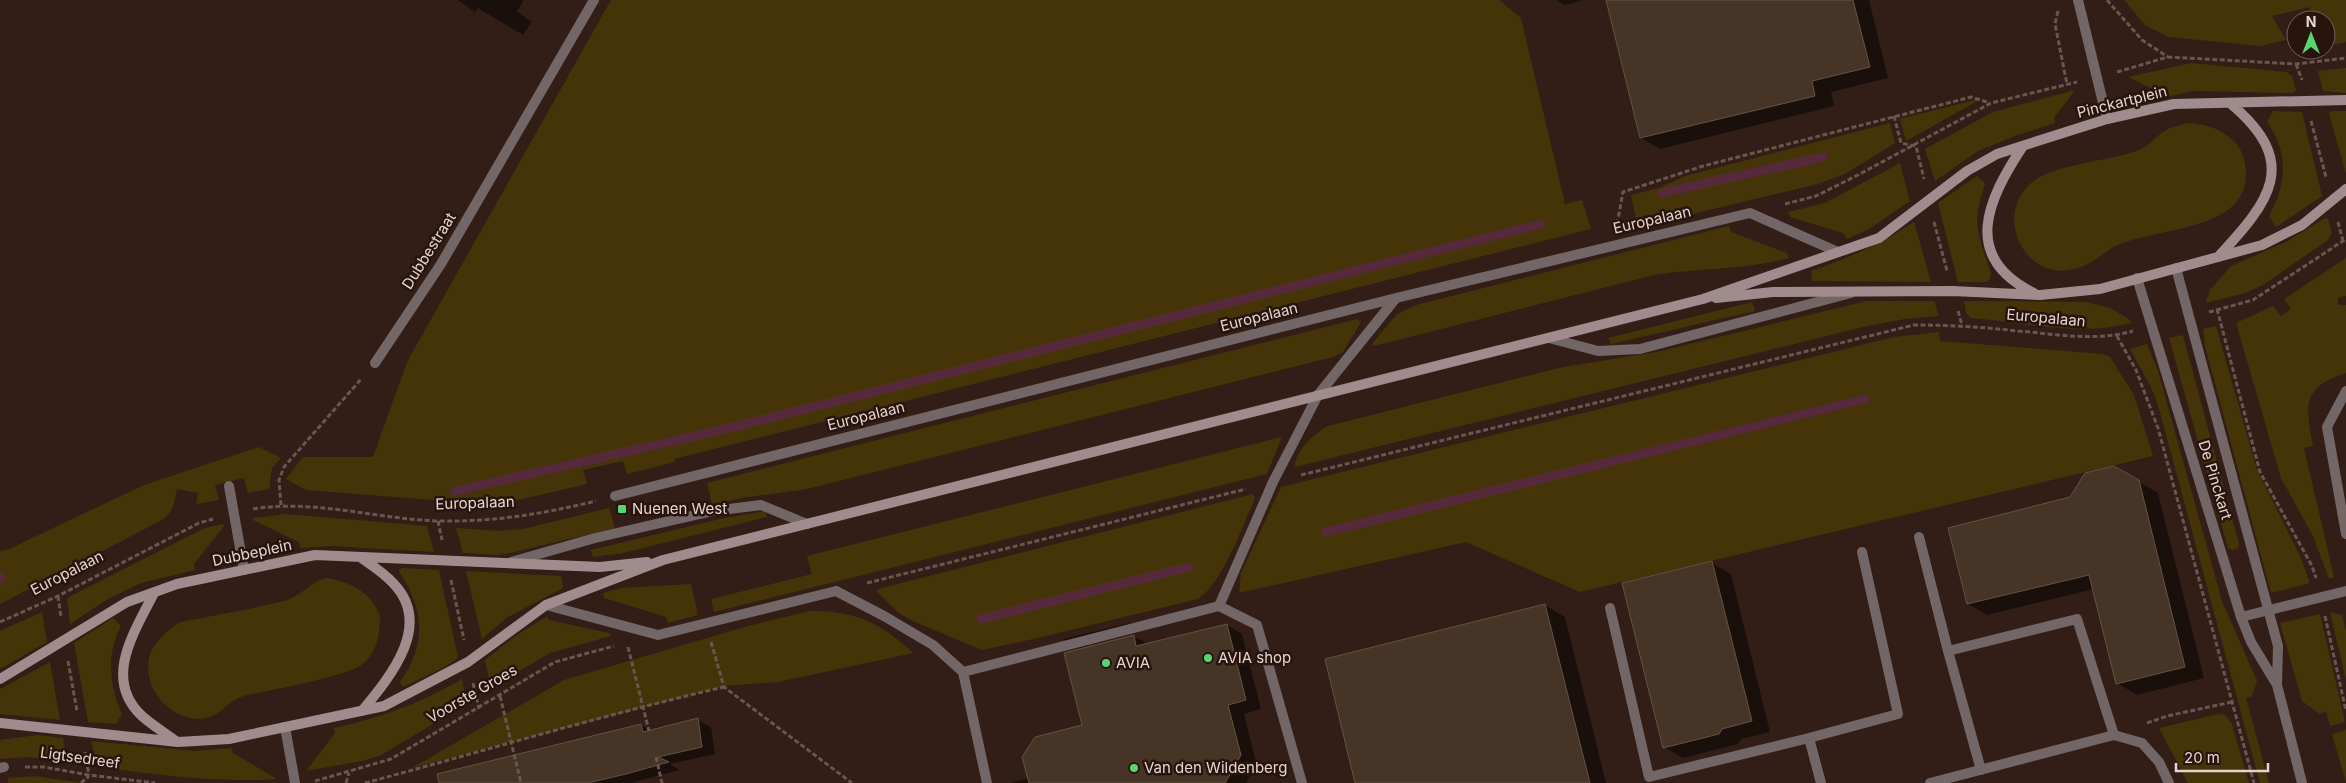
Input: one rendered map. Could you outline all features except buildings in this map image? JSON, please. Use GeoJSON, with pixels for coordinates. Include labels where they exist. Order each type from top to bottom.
{"type":"FeatureCollection","features":[{"type":"Feature","properties":{"kind":"main road"},"geometry":{"type":"LineString","coordinates":[[2230,104],[2346,100]]}},
{"type":"Feature","properties":{"kind":"main road","name":"Pinckartplein"},"geometry":{"type":"LineString","coordinates":[[2023,146],[2107,119],[2174,104],[2230,104]]}},
{"type":"Feature","properties":{"kind":"main road"},"geometry":{"type":"LineString","coordinates":[[2217,259],[2262,205],[2269,189],[2272,171],[2270,154],[2260,132],[2230,104]]}},
{"type":"Feature","properties":{"kind":"main road"},"geometry":{"type":"LineString","coordinates":[[2023,146],[1999,184],[1988,214],[1987,230],[1990,249],[1999,266],[2012,280],[2040,295],[2100,289],[2217,259],[2262,245],[2302,225],[2346,190]]}},
{"type":"Feature","properties":{"kind":"main road","name":"Europalaan"},"geometry":{"type":"LineString","coordinates":[[362,711],[384,706],[468,662],[546,604],[663,560],[1703,299],[1879,238],[1967,171],[1997,154],[2023,146]]}},
{"type":"Feature","properties":{"kind":"main road","name":"Europalaan"},"geometry":{"type":"LineString","coordinates":[[1703,299],[1772,292],[1952,291],[2040,295]]}},
{"type":"Feature","properties":{"kind":"main road","name":"Dubbeplein"},"geometry":{"type":"LineString","coordinates":[[154,593],[177,584],[315,555],[358,556]]}},
{"type":"Feature","properties":{"kind":"main road"},"geometry":{"type":"LineString","coordinates":[[0,725],[11,724],[178,742],[229,739],[362,711],[398,663],[408,642],[410,628],[409,613],[404,598],[395,584],[358,556]]}},
{"type":"Feature","properties":{"kind":"main road","name":"Europalaan"},"geometry":{"type":"LineString","coordinates":[[358,556],[447,562],[600,568],[663,560]]}},
{"type":"Feature","properties":{"kind":"main road"},"geometry":{"type":"LineString","coordinates":[[0,679],[127,602],[154,593]]}},
{"type":"Feature","properties":{"kind":"main road"},"geometry":{"type":"LineString","coordinates":[[154,593],[125,652],[121,669],[123,685],[130,702],[142,716],[178,742]]}},
{"type":"Feature","properties":{"kind":"street","name":"Dubbestraat"},"geometry":{"type":"LineString","coordinates":[[374,363],[441,264],[594,0]]}},
{"type":"Feature","properties":{"kind":"street"},"geometry":{"type":"LineString","coordinates":[[2078,0],[2107,119]]}},
{"type":"Feature","properties":{"kind":"street"},"geometry":{"type":"LineString","coordinates":[[1750,213],[1838,252]]}},
{"type":"Feature","properties":{"kind":"street","name":"Europalaan"},"geometry":{"type":"LineString","coordinates":[[615,496],[1396,298],[1614,244],[1750,213]]}},
{"type":"Feature","properties":{"kind":"street","name":"De Pinckart"},"geometry":{"type":"LineString","coordinates":[[2176,268],[2278,646],[2277,685],[2302,783]]}},
{"type":"Feature","properties":{"kind":"street","name":"De Pinckart"},"geometry":{"type":"LineString","coordinates":[[2137,278],[2241,617],[2251,642],[2277,685]]}},
{"type":"Feature","properties":{"kind":"street","name":"Europalaan"},"geometry":{"type":"LineString","coordinates":[[1549,338],[1598,351],[1640,349],[1852,293]]}},
{"type":"Feature","properties":{"kind":"street"},"geometry":{"type":"LineString","coordinates":[[1219,606],[1273,482],[1318,395],[1396,298]]}},
{"type":"Feature","properties":{"kind":"street"},"geometry":{"type":"LineString","coordinates":[[2346,391],[2327,427],[2346,534]]}},
{"type":"Feature","properties":{"kind":"street"},"geometry":{"type":"LineString","coordinates":[[229,486],[244,570]]}},
{"type":"Feature","properties":{"kind":"street","name":"Europalaan"},"geometry":{"type":"LineString","coordinates":[[503,564],[595,538],[713,511],[761,505],[807,524]]}},
{"type":"Feature","properties":{"kind":"street"},"geometry":{"type":"LineString","coordinates":[[1919,537],[1981,770]]}},
{"type":"Feature","properties":{"kind":"street"},"geometry":{"type":"LineString","coordinates":[[1610,608],[1649,777],[1898,714],[1862,552]]}},
{"type":"Feature","properties":{"kind":"street"},"geometry":{"type":"LineString","coordinates":[[546,604],[658,635],[836,591],[933,645],[963,672],[987,783]]}},
{"type":"Feature","properties":{"kind":"street"},"geometry":{"type":"LineString","coordinates":[[2241,617],[2346,591]]}},
{"type":"Feature","properties":{"kind":"street"},"geometry":{"type":"LineString","coordinates":[[963,672],[1219,606],[1257,625],[1302,783]]}},
{"type":"Feature","properties":{"kind":"street"},"geometry":{"type":"LineString","coordinates":[[1948,651],[2077,619],[2114,735]]}},
{"type":"Feature","properties":{"kind":"street"},"geometry":{"type":"LineString","coordinates":[[284,728],[295,783]]}},
{"type":"Feature","properties":{"kind":"street"},"geometry":{"type":"LineString","coordinates":[[1930,783],[2114,735],[2142,743],[2159,762],[2169,783]]}},
{"type":"Feature","properties":{"kind":"street"},"geometry":{"type":"LineString","coordinates":[[1809,738],[1821,783]]}},
{"type":"Feature","properties":{"kind":"path"},"geometry":{"type":"LineString","coordinates":[[2107,0],[2142,40],[2168,57]]}},
{"type":"Feature","properties":{"kind":"path"},"geometry":{"type":"LineString","coordinates":[[2059,8],[2055,24],[2067,84]]}},
{"type":"Feature","properties":{"kind":"path"},"geometry":{"type":"LineString","coordinates":[[1750,213],[1816,196],[1916,146],[1991,103],[2096,78],[2168,57],[2296,64],[2346,58]]}},
{"type":"Feature","properties":{"kind":"path"},"geometry":{"type":"LineString","coordinates":[[2296,64],[2344,240],[2253,300],[2217,309],[2260,472],[2312,566],[2346,711]]}},
{"type":"Feature","properties":{"kind":"path"},"geometry":{"type":"LineString","coordinates":[[1614,244],[1623,192],[1703,166],[1971,97],[1991,103]]}},
{"type":"Feature","properties":{"kind":"path"},"geometry":{"type":"LineString","coordinates":[[1894,116],[1901,143],[1916,146]]}},
{"type":"Feature","properties":{"kind":"path"},"geometry":{"type":"LineString","coordinates":[[1916,146],[1928,200],[1962,325]]}},
{"type":"Feature","properties":{"kind":"path","name":"Europalaan"},"geometry":{"type":"LineString","coordinates":[[836,591],[1914,325],[1962,325],[2084,337],[2117,336],[2136,370],[2158,428],[2232,702]]}},
{"type":"Feature","properties":{"kind":"path"},"geometry":{"type":"LineString","coordinates":[[281,505],[279,480],[284,467],[374,363]]}},
{"type":"Feature","properties":{"kind":"path","name":"Europalaan"},"geometry":{"type":"LineString","coordinates":[[0,622],[58,596],[199,523],[235,512],[281,505],[438,521],[514,518],[541,514],[615,496]]}},
{"type":"Feature","properties":{"kind":"path"},"geometry":{"type":"LineString","coordinates":[[438,521],[479,709]]}},
{"type":"Feature","properties":{"kind":"path"},"geometry":{"type":"LineString","coordinates":[[58,596],[80,731],[90,775],[81,783]]}},
{"type":"Feature","properties":{"kind":"path"},"geometry":{"type":"LineString","coordinates":[[706,624],[724,687],[852,783]]}},
{"type":"Feature","properties":{"kind":"path"},"geometry":{"type":"LineString","coordinates":[[649,731],[626,642],[658,635]]}},
{"type":"Feature","properties":{"kind":"path","name":"Voorste Groes"},"geometry":{"type":"LineString","coordinates":[[313,781],[349,773],[391,759],[479,709],[555,662],[617,645]]}},
{"type":"Feature","properties":{"kind":"path"},"geometry":{"type":"LineString","coordinates":[[364,783],[511,744],[643,706],[724,687]]}},
{"type":"Feature","properties":{"kind":"path"},"geometry":{"type":"LineString","coordinates":[[500,696],[521,783]]}},
{"type":"Feature","properties":{"kind":"path"},"geometry":{"type":"LineString","coordinates":[[2114,735],[2166,716],[2232,702],[2254,783]]}},
{"type":"Feature","properties":{"kind":"path"},"geometry":{"type":"LineString","coordinates":[[656,757],[662,783]]}},
{"type":"Feature","properties":{"kind":"path","name":"Ligtsedreef"},"geometry":{"type":"LineString","coordinates":[[2,768],[44,767],[155,783]]}},
{"type":"Feature","properties":{"kind":"path"},"geometry":{"type":"LineString","coordinates":[[346,783],[349,773]]}},
{"type":"Feature","properties":{"kind":"shaded area"},"geometry":{"type":"Polygon","coordinates":[[[611,0],[1499,0],[1521,18],[1565,204],[1582,200],[1591,229],[674,459],[675,462],[627,474],[623,461],[583,470],[587,484],[496,505],[306,490],[286,479],[303,457],[373,457],[407,362],[611,0]]]}},
{"type":"Feature","properties":{"kind":"shaded area"},"geometry":{"type":"Polygon","coordinates":[[[2124,0],[2346,0],[2346,42],[2336,44],[2336,10],[2310,10],[2310,7],[2286,10],[2286,13],[2272,16],[2286,40],[2260,46],[2169,37],[2145,25],[2124,0]]]}},
{"type":"Feature","properties":{"kind":"shaded area"},"geometry":{"type":"Polygon","coordinates":[[[2191,63],[2287,72],[2292,76],[2296,90],[2293,93],[2193,91],[2161,98],[2159,92],[2128,77],[2191,63]]]}},
{"type":"Feature","properties":{"kind":"shaded area"},"geometry":{"type":"Polygon","coordinates":[[[2346,68],[2346,93],[2323,91],[2318,71],[2346,68]]]}},
{"type":"Feature","properties":{"kind":"shaded area"},"geometry":{"type":"Polygon","coordinates":[[[2075,90],[2054,118],[2055,123],[1978,151],[1935,181],[1925,149],[1993,112],[2075,90]]]}},
{"type":"Feature","properties":{"kind":"shaded area"},"geometry":{"type":"Polygon","coordinates":[[[1983,98],[1906,141],[1900,119],[1983,98]]]}},
{"type":"Feature","properties":{"kind":"shaded area"},"geometry":{"type":"Polygon","coordinates":[[[2273,111],[2302,112],[2322,196],[2276,227],[2269,216],[2279,192],[2283,169],[2279,146],[2267,122],[2273,111]]]}},
{"type":"Feature","properties":{"kind":"shaded area"},"geometry":{"type":"Polygon","coordinates":[[[2331,111],[2346,111],[2346,174],[2329,114],[2331,111]]]}},
{"type":"Feature","properties":{"kind":"shaded area"},"geometry":{"type":"Polygon","coordinates":[[[1890,123],[1895,143],[1845,174],[1818,184],[1638,227],[1631,195],[1659,188],[1685,176],[1890,123]]]}},
{"type":"Feature","properties":{"kind":"shaded area"},"geometry":{"type":"Polygon","coordinates":[[[2188,123],[2201,124],[2222,132],[2233,140],[2241,151],[2246,174],[2242,194],[2230,208],[2213,218],[2192,226],[2126,242],[2110,249],[2079,268],[2057,270],[2041,266],[2029,256],[2020,243],[2015,228],[2015,212],[2020,197],[2031,183],[2041,176],[2054,171],[2139,150],[2166,130],[2188,123]]]}},
{"type":"Feature","properties":{"kind":"shaded area"},"geometry":{"type":"Polygon","coordinates":[[[1900,163],[1910,201],[1869,229],[1847,239],[1843,233],[1790,217],[1788,212],[1825,203],[1900,163]]]}},
{"type":"Feature","properties":{"kind":"shaded area"},"geometry":{"type":"Polygon","coordinates":[[[1977,176],[1985,183],[1977,219],[1982,248],[1991,273],[1990,279],[1986,282],[1958,282],[1938,203],[1977,176]]]}},
{"type":"Feature","properties":{"kind":"shaded area"},"geometry":{"type":"Polygon","coordinates":[[[2325,218],[2328,219],[2332,233],[2328,240],[2263,285],[2245,293],[2206,303],[2210,290],[2231,266],[2286,242],[2325,218]]]}},
{"type":"Feature","properties":{"kind":"shaded area"},"geometry":{"type":"Polygon","coordinates":[[[1914,222],[1931,282],[1812,281],[1811,271],[1864,250],[1914,222]]]}},
{"type":"Feature","properties":{"kind":"shaded area"},"geometry":{"type":"Polygon","coordinates":[[[1729,226],[1731,232],[1787,253],[1789,258],[1756,265],[1654,275],[1374,346],[1372,344],[1397,314],[1416,305],[1729,226]]]}},
{"type":"Feature","properties":{"kind":"shaded area"},"geometry":{"type":"Polygon","coordinates":[[[2346,258],[2346,296],[2338,298],[2338,305],[2346,305],[2346,373],[2332,378],[2314,391],[2308,409],[2313,446],[2304,448],[2334,577],[2329,579],[2313,536],[2281,478],[2236,323],[2273,306],[2281,316],[2291,309],[2284,299],[2346,258]]]}},
{"type":"Feature","properties":{"kind":"shaded area"},"geometry":{"type":"Polygon","coordinates":[[[1867,301],[1934,301],[1939,316],[1905,319],[1867,326],[1295,467],[1298,454],[1302,448],[1317,433],[1328,426],[1563,367],[1657,352],[1867,301]]]}},
{"type":"Feature","properties":{"kind":"shaded area"},"geometry":{"type":"Polygon","coordinates":[[[1964,301],[2087,302],[2110,308],[2130,320],[2131,323],[2091,329],[2071,329],[1971,318],[1966,313],[1964,301]]]}},
{"type":"Feature","properties":{"kind":"shaded area"},"geometry":{"type":"Polygon","coordinates":[[[1752,302],[1755,311],[1611,344],[1608,338],[1752,302]]]}},
{"type":"Feature","properties":{"kind":"shaded area"},"geometry":{"type":"Polygon","coordinates":[[[1357,319],[1361,322],[1343,352],[1333,357],[807,489],[741,498],[712,505],[707,483],[1357,319]]]}},
{"type":"Feature","properties":{"kind":"shaded area"},"geometry":{"type":"Polygon","coordinates":[[[2216,326],[2257,470],[2300,556],[2310,583],[2271,593],[2205,346],[2203,329],[2216,326]]]}},
{"type":"Feature","properties":{"kind":"shaded area"},"geometry":{"type":"Polygon","coordinates":[[[1939,332],[1940,341],[2103,354],[2110,357],[2134,395],[2153,456],[1580,592],[1466,542],[1239,593],[1241,573],[1281,487],[1894,337],[1939,332]]]}},
{"type":"Feature","properties":{"kind":"shaded area"},"geometry":{"type":"Polygon","coordinates":[[[2183,335],[2239,544],[2238,548],[2232,550],[2228,548],[2169,338],[2183,335]]]}},
{"type":"Feature","properties":{"kind":"shaded area"},"geometry":{"type":"Polygon","coordinates":[[[2147,344],[2158,371],[2222,601],[2257,681],[2252,696],[2246,698],[2269,783],[2260,783],[2158,405],[2151,387],[2130,349],[2147,344]]]}},
{"type":"Feature","properties":{"kind":"shaded area"},"geometry":{"type":"Polygon","coordinates":[[[1282,437],[1267,474],[714,612],[711,599],[812,574],[807,556],[1282,437]]]}},
{"type":"Feature","properties":{"kind":"shaded area"},"geometry":{"type":"Polygon","coordinates":[[[259,447],[281,458],[272,468],[269,489],[248,493],[244,478],[215,485],[219,500],[196,504],[198,493],[177,489],[171,510],[162,520],[0,604],[0,551],[7,550],[144,485],[259,447]]]}},
{"type":"Feature","properties":{"kind":"shaded area"},"geometry":{"type":"Polygon","coordinates":[[[1253,494],[1255,498],[1231,553],[1215,581],[1198,599],[982,650],[900,614],[877,592],[878,589],[1253,494]]]}},
{"type":"Feature","properties":{"kind":"shaded area"},"geometry":{"type":"Polygon","coordinates":[[[609,508],[615,528],[497,555],[463,553],[456,528],[501,531],[523,529],[609,508]]]}},
{"type":"Feature","properties":{"kind":"shaded area"},"geometry":{"type":"Polygon","coordinates":[[[765,511],[767,517],[623,553],[593,557],[591,550],[720,519],[765,511]]]}},
{"type":"Feature","properties":{"kind":"shaded area"},"geometry":{"type":"Polygon","coordinates":[[[286,514],[427,526],[434,552],[331,546],[300,548],[299,542],[253,520],[253,518],[286,514]]]}},
{"type":"Feature","properties":{"kind":"shaded area"},"geometry":{"type":"Polygon","coordinates":[[[223,524],[224,526],[194,564],[195,570],[141,583],[108,599],[70,624],[67,598],[205,528],[223,524]]]}},
{"type":"Feature","properties":{"kind":"shaded area"},"geometry":{"type":"Polygon","coordinates":[[[402,568],[439,570],[458,658],[441,669],[403,687],[400,682],[414,655],[419,628],[418,614],[414,601],[399,570],[402,568]]]}},
{"type":"Feature","properties":{"kind":"shaded area"},"geometry":{"type":"Polygon","coordinates":[[[466,571],[561,576],[563,588],[506,618],[482,639],[466,571]]]}},
{"type":"Feature","properties":{"kind":"shaded area"},"geometry":{"type":"Polygon","coordinates":[[[327,578],[357,588],[369,598],[378,611],[380,620],[378,638],[373,652],[364,663],[326,678],[238,698],[217,713],[206,718],[198,719],[177,713],[160,699],[150,680],[148,670],[149,659],[156,644],[173,627],[186,621],[284,601],[327,578]]]}},
{"type":"Feature","properties":{"kind":"shaded area"},"geometry":{"type":"Polygon","coordinates":[[[691,584],[698,615],[668,623],[666,617],[604,598],[603,593],[622,588],[691,584]]]}},
{"type":"Feature","properties":{"kind":"shaded area"},"geometry":{"type":"Polygon","coordinates":[[[810,611],[840,613],[866,620],[890,634],[913,653],[778,682],[724,686],[412,768],[564,680],[748,626],[810,611]]]}},
{"type":"Feature","properties":{"kind":"shaded area"},"geometry":{"type":"Polygon","coordinates":[[[42,612],[47,642],[0,669],[0,631],[42,612]]]}},
{"type":"Feature","properties":{"kind":"shaded area"},"geometry":{"type":"Polygon","coordinates":[[[2330,612],[2342,615],[2346,631],[2346,680],[2330,612]]]}},
{"type":"Feature","properties":{"kind":"shaded area"},"geometry":{"type":"Polygon","coordinates":[[[2320,614],[2345,722],[2330,726],[2326,711],[2320,714],[2302,701],[2280,623],[2320,614]]]}},
{"type":"Feature","properties":{"kind":"shaded area"},"geometry":{"type":"Polygon","coordinates":[[[547,616],[549,620],[609,633],[611,636],[550,653],[491,688],[485,660],[514,637],[547,616]]]}},
{"type":"Feature","properties":{"kind":"shaded area"},"geometry":{"type":"Polygon","coordinates":[[[113,618],[121,626],[113,648],[111,670],[114,692],[122,714],[116,724],[88,722],[74,643],[113,618]]]}},
{"type":"Feature","properties":{"kind":"shaded area"},"geometry":{"type":"Polygon","coordinates":[[[50,662],[60,720],[0,714],[0,689],[50,662]]]}},
{"type":"Feature","properties":{"kind":"shaded area"},"geometry":{"type":"Polygon","coordinates":[[[462,679],[466,699],[465,705],[381,755],[362,761],[306,771],[335,733],[334,728],[400,709],[462,679]]]}},
{"type":"Feature","properties":{"kind":"shaded area"},"geometry":{"type":"Polygon","coordinates":[[[2218,714],[2225,715],[2232,724],[2249,783],[2188,783],[2159,728],[2218,714]]]}},
{"type":"Feature","properties":{"kind":"shaded area"},"geometry":{"type":"Polygon","coordinates":[[[2346,730],[2346,782],[2332,734],[2346,730]]]}},
{"type":"Feature","properties":{"kind":"shaded area"},"geometry":{"type":"Polygon","coordinates":[[[37,735],[63,738],[67,762],[29,757],[0,759],[0,740],[37,735]]]}},
{"type":"Feature","properties":{"kind":"shaded area"},"geometry":{"type":"Polygon","coordinates":[[[91,741],[195,751],[232,748],[233,753],[277,779],[210,779],[99,767],[96,763],[91,741]]]}},
{"type":"Feature","properties":{"kind":"shaded area"},"geometry":{"type":"Polygon","coordinates":[[[35,776],[82,783],[8,783],[8,778],[35,776]]]}},
{"type":"Feature","properties":{"kind":"waterway"},"geometry":{"type":"LineString","coordinates":[[1662,193],[1823,157]]}},
{"type":"Feature","properties":{"kind":"waterway"},"geometry":{"type":"LineString","coordinates":[[455,491],[734,427],[1541,224]]}},
{"type":"Feature","properties":{"kind":"waterway"},"geometry":{"type":"LineString","coordinates":[[1326,532],[1865,399]]}},
{"type":"Feature","properties":{"kind":"waterway"},"geometry":{"type":"LineString","coordinates":[[981,619],[1189,567]]}},
{"type":"Feature","properties":{"kind":"place","name":"Nuenen West"},"geometry":{"type":"Point","coordinates":[622,509]}},
{"type":"Feature","properties":{"kind":"place","name":"AVIA shop"},"geometry":{"type":"Point","coordinates":[1208,658]}},
{"type":"Feature","properties":{"kind":"place","name":"AVIA"},"geometry":{"type":"Point","coordinates":[1106,663]}},
{"type":"Feature","properties":{"kind":"place","name":"Van den Wildenberg"},"geometry":{"type":"Point","coordinates":[1134,768]}}]}
